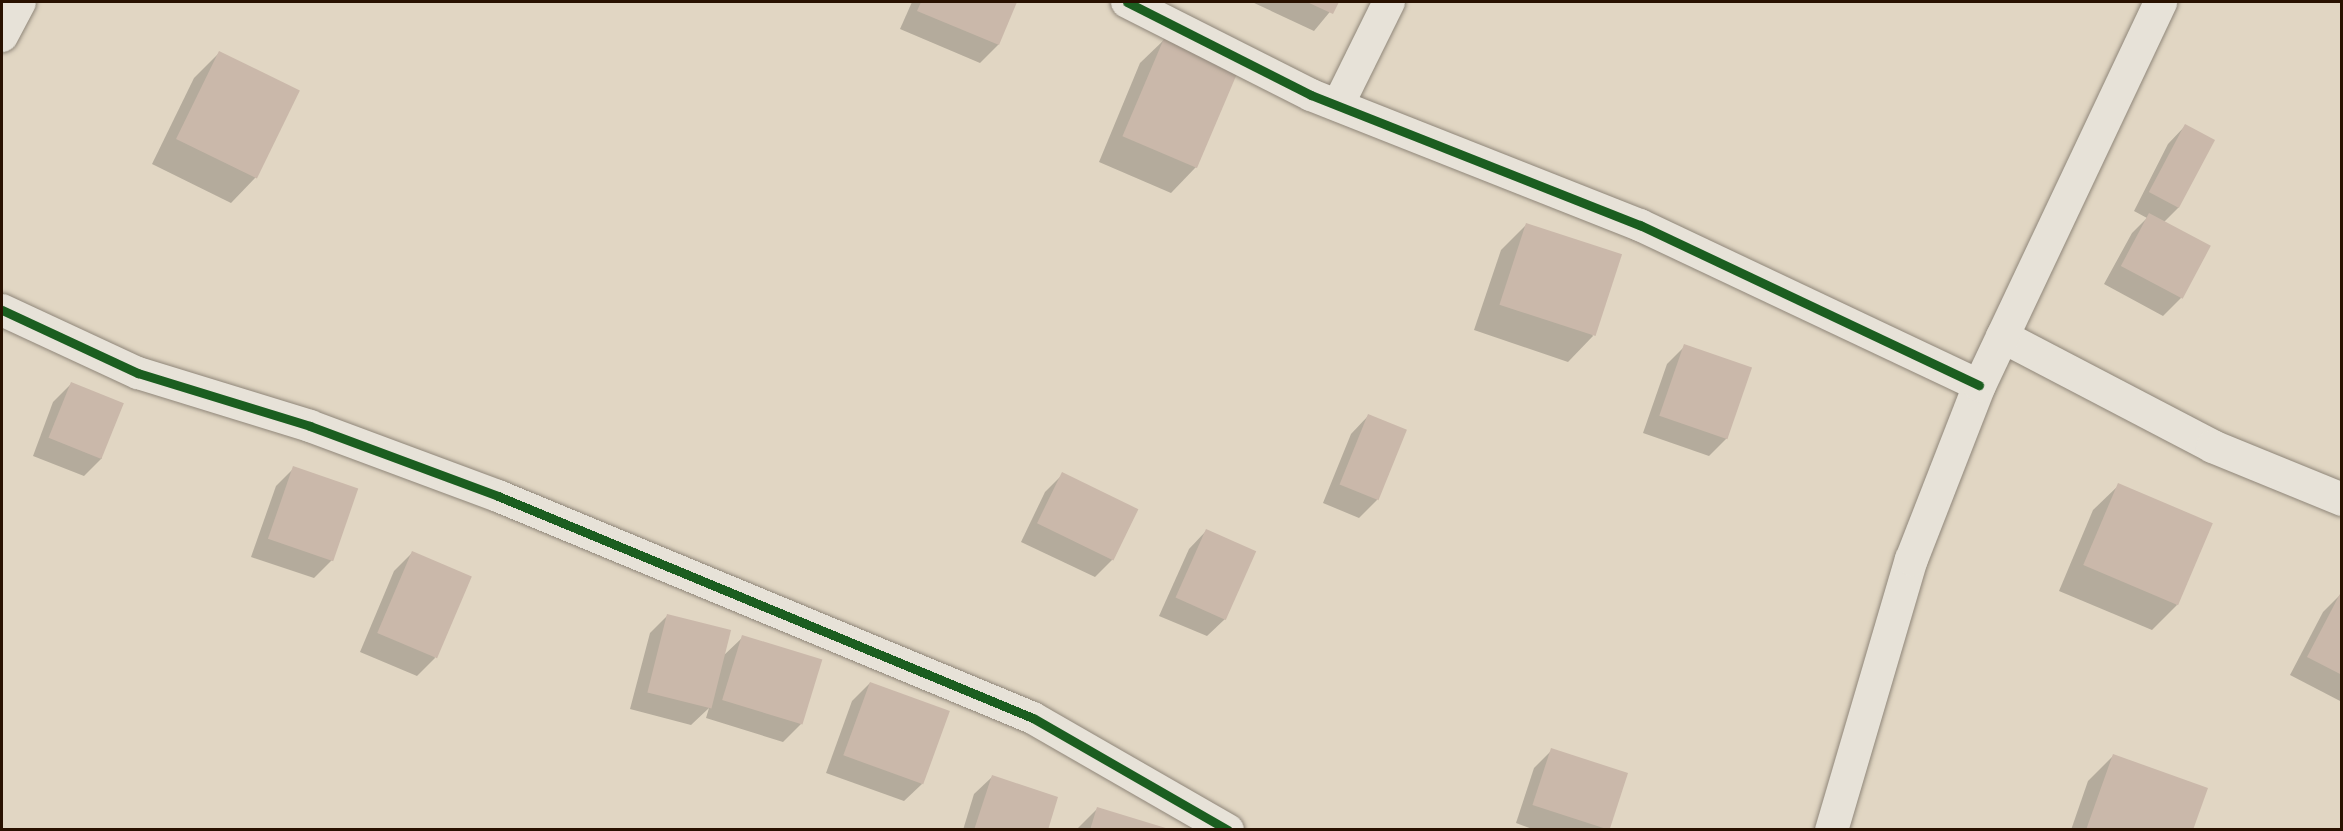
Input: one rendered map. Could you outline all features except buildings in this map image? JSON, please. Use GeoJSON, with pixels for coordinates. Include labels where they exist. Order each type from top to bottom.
{"type":"FeatureCollection","features":[{"type":"Feature","properties":{"kind":"street"},"geometry":{"type":"LineString","coordinates":[[2,36],[20,2]]}},
{"type":"Feature","properties":{"kind":"street"},"geometry":{"type":"LineString","coordinates":[[1127,2],[1338,105],[1640,225],[1979,385]]}},
{"type":"Feature","properties":{"kind":"street"},"geometry":{"type":"LineString","coordinates":[[1338,105],[1389,2]]}},
{"type":"Feature","properties":{"kind":"street"},"geometry":{"type":"LineString","coordinates":[[1831,830],[1911,559],[1979,385],[2160,2]]}},
{"type":"Feature","properties":{"kind":"street"},"geometry":{"type":"LineString","coordinates":[[2,310],[138,374],[310,426],[498,496],[1033,718],[1228,830]]}},
{"type":"Feature","properties":{"kind":"street"},"geometry":{"type":"LineString","coordinates":[[2002,336],[2212,446],[2342,499]]}},
{"type":"Feature","properties":{"kind":"cycle path"},"geometry":{"type":"LineString","coordinates":[[1127,2],[1311,95],[1640,225],[1979,385]]}},
{"type":"Feature","properties":{"kind":"cycle path"},"geometry":{"type":"LineString","coordinates":[[2,310],[138,373],[310,426],[498,496],[1033,718],[1228,830]]}}]}
